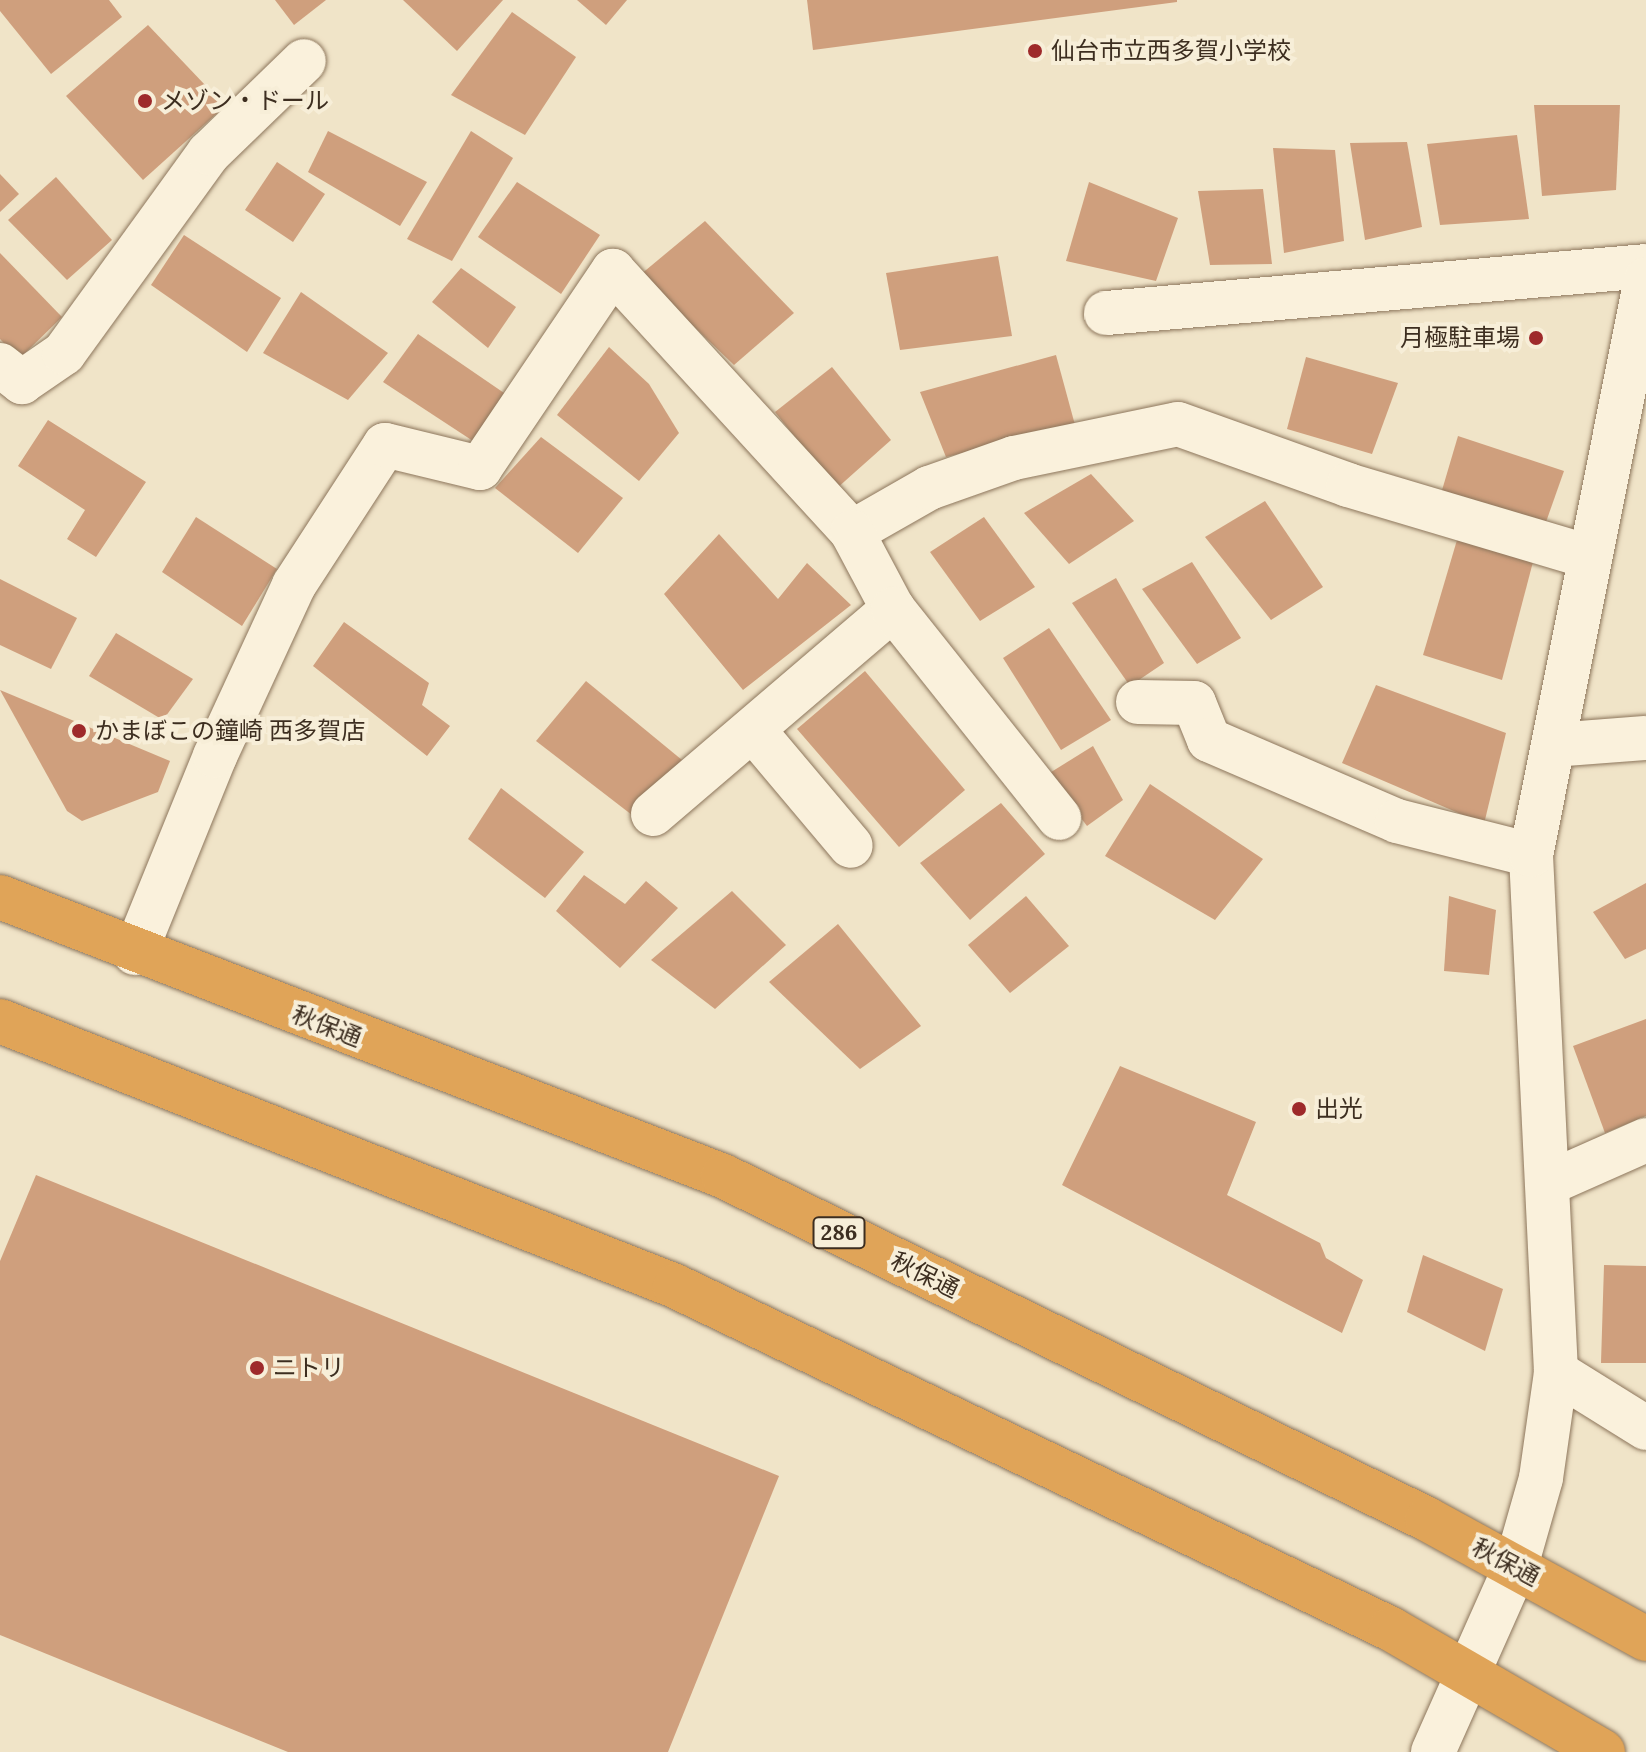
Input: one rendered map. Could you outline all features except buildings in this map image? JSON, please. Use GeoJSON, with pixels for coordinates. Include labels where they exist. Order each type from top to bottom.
{"type":"FeatureCollection","features":[{"type":"Feature","properties":{"kind":"highway","name":"秋保通"},"geometry":{"type":"LineString","coordinates":[[0,897],[135,953],[723,1176],[1516,1566],[1646,1639]]}},
{"type":"Feature","properties":{"kind":"highway"},"geometry":{"type":"LineString","coordinates":[[0,1021],[675,1286],[1391,1629],[1603,1752]]}},
{"type":"Feature","properties":{"kind":"street"},"geometry":{"type":"LineString","coordinates":[[0,365],[22,382],[64,353],[209,153],[304,61]]}},
{"type":"Feature","properties":{"kind":"street"},"geometry":{"type":"LineString","coordinates":[[1106,313],[1646,266]]}},
{"type":"Feature","properties":{"kind":"street"},"geometry":{"type":"LineString","coordinates":[[135,953],[215,756],[294,585],[385,445],[480,468],[613,271],[852,532],[893,609],[1059,818]]}},
{"type":"Feature","properties":{"kind":"street"},"geometry":{"type":"LineString","coordinates":[[1433,1752],[1516,1566],[1541,1478],[1556,1372],[1531,855],[1646,279]]}},
{"type":"Feature","properties":{"kind":"street"},"geometry":{"type":"LineString","coordinates":[[852,532],[929,488],[1014,458],[1178,424],[1348,485],[1590,557]]}},
{"type":"Feature","properties":{"kind":"street"},"geometry":{"type":"LineString","coordinates":[[653,814],[754,731],[893,609]]}},
{"type":"Feature","properties":{"kind":"street"},"geometry":{"type":"LineString","coordinates":[[1138,702],[1194,703],[1209,740],[1397,821],[1531,855]]}},
{"type":"Feature","properties":{"kind":"street"},"geometry":{"type":"LineString","coordinates":[[754,731],[851,846]]}},
{"type":"Feature","properties":{"kind":"street"},"geometry":{"type":"LineString","coordinates":[[1554,745],[1646,738]]}},
{"type":"Feature","properties":{"kind":"street"},"geometry":{"type":"LineString","coordinates":[[1549,1183],[1646,1140]]}},
{"type":"Feature","properties":{"kind":"street"},"geometry":{"type":"LineString","coordinates":[[1556,1372],[1646,1428]]}},
{"type":"Feature","properties":{"kind":"place","name":"仙台市立西多賀小学校"},"geometry":{"type":"Point","coordinates":[1035,51]}},
{"type":"Feature","properties":{"kind":"place","name":"メゾン・ドール"},"geometry":{"type":"Point","coordinates":[145,101]}},
{"type":"Feature","properties":{"kind":"place","name":"月極駐車場"},"geometry":{"type":"Point","coordinates":[1536,338]}},
{"type":"Feature","properties":{"kind":"place","name":"かまぼこの鐘崎 西多賀店"},"geometry":{"type":"Point","coordinates":[79,731]}},
{"type":"Feature","properties":{"kind":"place","name":"出光"},"geometry":{"type":"Point","coordinates":[1299,1109]}},
{"type":"Feature","properties":{"kind":"place","name":"ニトリ"},"geometry":{"type":"Point","coordinates":[257,1368]}}]}
